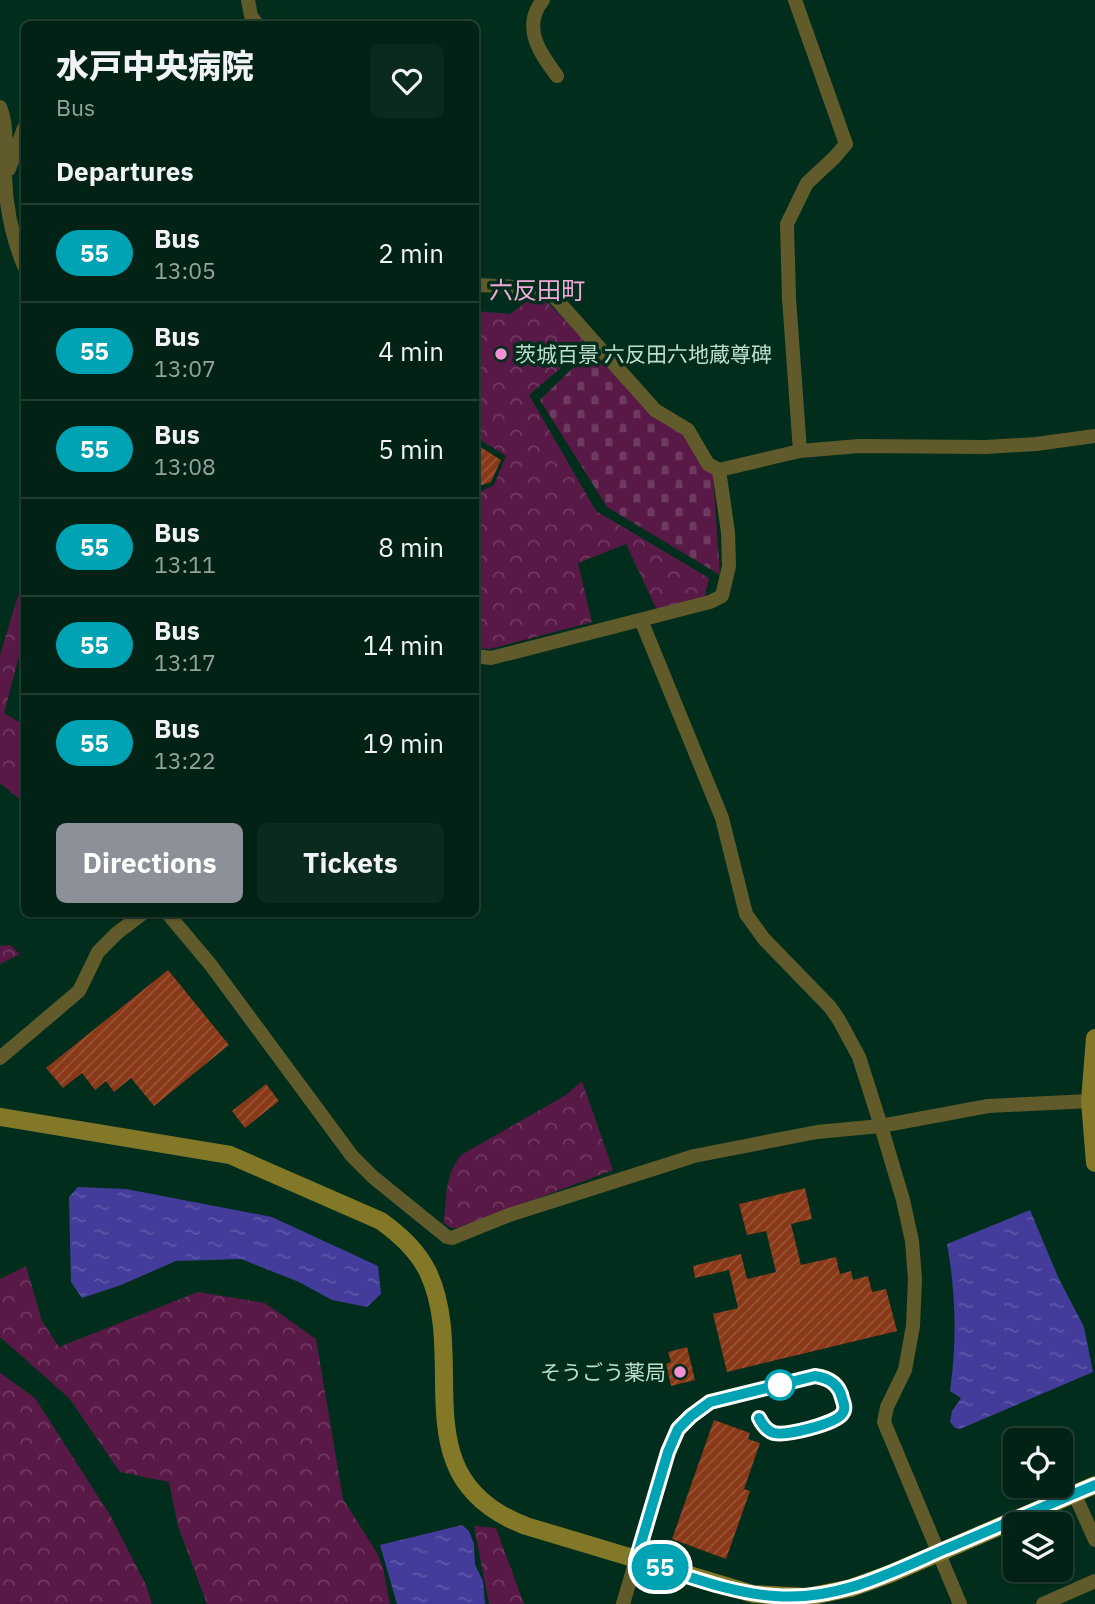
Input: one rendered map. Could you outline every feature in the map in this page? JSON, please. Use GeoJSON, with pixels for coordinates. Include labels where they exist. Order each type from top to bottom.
{"type":"FeatureCollection","features":[{"type":"Feature","properties":{"kind":"street"},"geometry":{"type":"LineString","coordinates":[[248,0],[255,21]]}},
{"type":"Feature","properties":{"kind":"street"},"geometry":{"type":"LineString","coordinates":[[543,0],[533,19],[535,42],[557,76]]}},
{"type":"Feature","properties":{"kind":"street"},"geometry":{"type":"LineString","coordinates":[[795,0],[846,144],[807,183],[787,224],[789,298],[800,451]]}},
{"type":"Feature","properties":{"kind":"street"},"geometry":{"type":"LineString","coordinates":[[0,107],[6,121],[6,207],[21,259]]}},
{"type":"Feature","properties":{"kind":"street"},"geometry":{"type":"LineString","coordinates":[[5,174],[21,136]]}},
{"type":"Feature","properties":{"kind":"street"},"geometry":{"type":"LineString","coordinates":[[479,285],[543,288],[556,299],[655,410],[688,429],[708,464],[719,470],[800,451],[859,446],[986,447],[1095,436]]}},
{"type":"Feature","properties":{"kind":"street"},"geometry":{"type":"LineString","coordinates":[[479,656],[491,658],[641,620],[722,596],[729,566],[728,532],[719,470]]}},
{"type":"Feature","properties":{"kind":"street"},"geometry":{"type":"LineString","coordinates":[[641,620],[722,818],[746,914],[764,939],[830,1007],[859,1057],[906,1214],[912,1241],[915,1279],[913,1326],[905,1370],[887,1407],[884,1422],[960,1604]]}},
{"type":"Feature","properties":{"kind":"street"},"geometry":{"type":"LineString","coordinates":[[0,1058],[79,992],[98,952],[138,917]]}},
{"type":"Feature","properties":{"kind":"street"},"geometry":{"type":"LineString","coordinates":[[171,917],[210,964],[352,1156],[373,1177],[447,1237],[452,1238],[509,1215],[694,1156],[817,1132],[881,1126],[988,1105],[1090,1101]]}},
{"type":"Feature","properties":{"kind":"street"},"geometry":{"type":"LineString","coordinates":[[1095,1038],[1090,1101],[1095,1163]]}},
{"type":"Feature","properties":{"kind":"street"},"geometry":{"type":"LineString","coordinates":[[0,1117],[230,1155],[381,1221],[402,1237],[428,1272],[435,1293],[441,1321],[444,1416],[459,1471],[494,1510],[510,1520],[753,1594],[807,1597],[851,1588],[1095,1485]]}},
{"type":"Feature","properties":{"kind":"street"},"geometry":{"type":"LineString","coordinates":[[1074,1493],[1095,1540]]}},
{"type":"Feature","properties":{"kind":"street"},"geometry":{"type":"LineString","coordinates":[[624,1604],[636,1560]]}},
{"type":"Feature","properties":{"kind":"street"},"geometry":{"type":"LineString","coordinates":[[1043,1604],[1095,1581]]}},
{"type":"Feature","properties":{"kind":"green space"},"geometry":{"type":"Polygon","coordinates":[[[538,293],[589,344],[529,395],[596,511],[709,578],[704,599],[657,610],[626,544],[578,563],[592,622],[490,649],[479,648],[479,492],[494,485],[506,456],[479,439],[479,311],[510,314],[538,293]]]}},
{"type":"Feature","properties":{"kind":"green space"},"geometry":{"type":"Polygon","coordinates":[[[591,350],[653,416],[682,432],[713,474],[720,575],[607,507],[540,400],[591,350]]]}},
{"type":"Feature","properties":{"kind":"green space"},"geometry":{"type":"Polygon","coordinates":[[[21,586],[21,649],[4,713],[21,723],[21,800],[0,783],[0,655],[21,586]]]}},
{"type":"Feature","properties":{"kind":"green space"},"geometry":{"type":"Polygon","coordinates":[[[10,945],[20,954],[0,964],[0,946],[10,945]]]}},
{"type":"Feature","properties":{"kind":"green space"},"geometry":{"type":"Polygon","coordinates":[[[582,1081],[613,1170],[458,1228],[451,1228],[444,1223],[449,1179],[461,1155],[566,1095],[582,1081]]]}},
{"type":"Feature","properties":{"kind":"green space"},"geometry":{"type":"Polygon","coordinates":[[[26,1266],[42,1321],[59,1347],[198,1292],[265,1303],[316,1339],[343,1499],[377,1553],[383,1568],[390,1604],[207,1604],[178,1526],[169,1482],[120,1472],[69,1398],[0,1337],[0,1279],[26,1266]]]}},
{"type":"Feature","properties":{"kind":"green space"},"geometry":{"type":"Polygon","coordinates":[[[0,1373],[35,1398],[110,1515],[146,1585],[152,1604],[0,1604],[0,1373]]]}},
{"type":"Feature","properties":{"kind":"green space"},"geometry":{"type":"Polygon","coordinates":[[[474,1526],[496,1528],[524,1604],[489,1604],[474,1526]]]}},
{"type":"Feature","properties":{"kind":"water"},"geometry":{"type":"Polygon","coordinates":[[[78,1187],[126,1189],[272,1217],[378,1266],[381,1294],[367,1307],[332,1300],[299,1282],[241,1259],[176,1261],[121,1285],[82,1298],[71,1282],[69,1197],[78,1187]]]}},
{"type":"Feature","properties":{"kind":"water"},"geometry":{"type":"Polygon","coordinates":[[[1030,1210],[1058,1277],[1084,1327],[1093,1372],[960,1429],[955,1428],[950,1422],[952,1411],[961,1398],[950,1391],[954,1318],[947,1244],[1030,1210]]]}},
{"type":"Feature","properties":{"kind":"water"},"geometry":{"type":"Polygon","coordinates":[[[462,1525],[469,1531],[474,1544],[475,1565],[483,1581],[485,1604],[397,1604],[380,1545],[462,1525]]]}},
{"type":"Feature","properties":{"kind":"building"},"geometry":{"type":"Polygon","coordinates":[[[479,446],[501,460],[491,482],[479,486],[479,446]]]}},
{"type":"Feature","properties":{"kind":"building"},"geometry":{"type":"Polygon","coordinates":[[[168,970],[229,1045],[154,1106],[131,1078],[114,1092],[106,1081],[95,1090],[82,1073],[63,1088],[46,1068],[168,970]]]}},
{"type":"Feature","properties":{"kind":"building"},"geometry":{"type":"Polygon","coordinates":[[[266,1084],[279,1101],[245,1128],[232,1111],[266,1084]]]}},
{"type":"Feature","properties":{"kind":"building"},"geometry":{"type":"Polygon","coordinates":[[[805,1188],[812,1219],[791,1224],[801,1265],[836,1257],[840,1274],[851,1271],[853,1280],[868,1276],[872,1292],[886,1289],[897,1331],[727,1372],[713,1314],[738,1308],[729,1270],[695,1278],[693,1266],[741,1254],[747,1279],[776,1272],[766,1231],[747,1235],[739,1204],[805,1188]]]}},
{"type":"Feature","properties":{"kind":"building","name":"そうごう薬局"},"geometry":{"type":"Polygon","coordinates":[[[687,1347],[695,1380],[671,1386],[666,1364],[671,1362],[668,1352],[687,1347]]]}},
{"type":"Feature","properties":{"kind":"building"},"geometry":{"type":"Polygon","coordinates":[[[714,1420],[750,1433],[748,1439],[760,1443],[744,1489],[750,1491],[726,1559],[672,1539],[714,1420]]]}},
{"type":"Feature","properties":{"kind":"bus line","name":"55"},"geometry":{"type":"LineString","coordinates":[[759,1418],[768,1430],[780,1434],[824,1424],[844,1412],[840,1388],[815,1376],[731,1396],[710,1402],[699,1409],[678,1429],[673,1440],[636,1560],[753,1594],[792,1597],[826,1595],[890,1574],[1095,1485]]}},
{"type":"Feature","properties":{"kind":"place","name":"茨城百景 六反田六地蔵尊碑"},"geometry":{"type":"Point","coordinates":[501,354]}},
{"type":"Feature","properties":{"kind":"place","name":"そうごう薬局"},"geometry":{"type":"Point","coordinates":[680,1372]}},
{"type":"Feature","properties":{"kind":"district","name":"六反田町"},"geometry":{"type":"Point","coordinates":[537,290]}}]}
